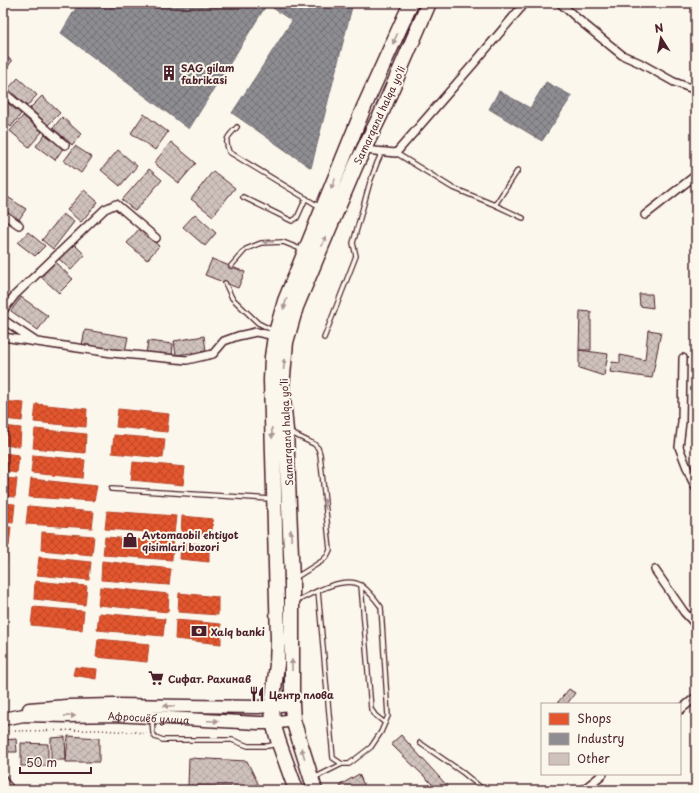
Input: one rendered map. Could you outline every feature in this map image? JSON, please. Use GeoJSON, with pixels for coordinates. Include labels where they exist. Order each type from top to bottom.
{"type":"FeatureCollection","features":[{"type":"Feature","properties":{"kind":"highway","name":"Samarqand halqa yoʻli"},"geometry":{"type":"LineString","coordinates":[[296,790],[273,723],[272,706],[277,664],[271,380],[272,357],[276,334],[285,301],[364,107],[411,3]]}},
{"type":"Feature","properties":{"kind":"highway","name":"Samarqand halqa yoʻli"},"geometry":{"type":"LineString","coordinates":[[313,785],[294,720],[292,704],[292,580],[286,431],[282,387],[286,342],[296,307],[356,165],[381,114],[429,3]]}},
{"type":"Feature","properties":{"kind":"highway"},"geometry":{"type":"LineString","coordinates":[[343,158],[356,165]]}},
{"type":"Feature","properties":{"kind":"main road","name":"Афросиёб улица"},"geometry":{"type":"LineString","coordinates":[[3,711],[91,705],[258,707],[292,704]]}},
{"type":"Feature","properties":{"kind":"main road","name":"Афросиёб улица"},"geometry":{"type":"LineString","coordinates":[[3,719],[24,715],[114,715],[258,723],[273,723],[294,720]]}},
{"type":"Feature","properties":{"kind":"street"},"geometry":{"type":"LineString","coordinates":[[364,150],[396,153],[525,3]]}},
{"type":"Feature","properties":{"kind":"street"},"geometry":{"type":"LineString","coordinates":[[560,3],[622,55],[674,82],[696,90]]}},
{"type":"Feature","properties":{"kind":"street"},"geometry":{"type":"LineString","coordinates":[[3,92],[65,144]]}},
{"type":"Feature","properties":{"kind":"street"},"geometry":{"type":"LineString","coordinates":[[645,215],[696,175]]}},
{"type":"Feature","properties":{"kind":"street"},"geometry":{"type":"LineString","coordinates":[[3,311],[16,295],[104,209],[116,204],[156,238]]}},
{"type":"Feature","properties":{"kind":"street"},"geometry":{"type":"LineString","coordinates":[[3,214],[19,225]]}},
{"type":"Feature","properties":{"kind":"street"},"geometry":{"type":"LineString","coordinates":[[3,320],[38,342]]}},
{"type":"Feature","properties":{"kind":"street"},"geometry":{"type":"LineString","coordinates":[[3,337],[112,353],[187,360],[212,354],[224,341],[238,336],[256,332],[276,334]]}},
{"type":"Feature","properties":{"kind":"street"},"geometry":{"type":"LineString","coordinates":[[683,358],[682,422],[679,446],[696,488]]}},
{"type":"Feature","properties":{"kind":"street"},"geometry":{"type":"LineString","coordinates":[[655,570],[684,612],[696,625]]}},
{"type":"Feature","properties":{"kind":"street"},"geometry":{"type":"LineString","coordinates":[[681,709],[696,697]]}},
{"type":"Feature","properties":{"kind":"street"},"geometry":{"type":"LineString","coordinates":[[583,790],[602,775]]}},
{"type":"Feature","properties":{"kind":"street"},"geometry":{"type":"LineString","coordinates":[[3,779],[11,790]]}},
{"type":"Feature","properties":{"kind":"lane"},"geometry":{"type":"LineString","coordinates":[[236,127],[227,138],[226,146],[229,152],[323,208]]}},
{"type":"Feature","properties":{"kind":"lane"},"geometry":{"type":"LineString","coordinates":[[324,338],[356,256],[353,243],[370,182],[382,152]]}},
{"type":"Feature","properties":{"kind":"lane"},"geometry":{"type":"LineString","coordinates":[[396,153],[451,188],[496,205],[523,218]]}},
{"type":"Feature","properties":{"kind":"lane"},"geometry":{"type":"LineString","coordinates":[[496,205],[518,170]]}},
{"type":"Feature","properties":{"kind":"lane"},"geometry":{"type":"LineString","coordinates":[[243,197],[292,221],[297,218],[306,198]]}},
{"type":"Feature","properties":{"kind":"lane"},"geometry":{"type":"LineString","coordinates":[[231,266],[246,249],[261,243],[283,242],[306,252]]}},
{"type":"Feature","properties":{"kind":"lane"},"geometry":{"type":"LineString","coordinates":[[225,283],[232,298],[258,323],[276,334]]}},
{"type":"Feature","properties":{"kind":"lane"},"geometry":{"type":"LineString","coordinates":[[286,431],[314,444],[318,448],[320,454],[330,550],[322,561],[292,580]]}},
{"type":"Feature","properties":{"kind":"lane"},"geometry":{"type":"LineString","coordinates":[[111,489],[274,499]]}},
{"type":"Feature","properties":{"kind":"lane"},"geometry":{"type":"LineString","coordinates":[[292,604],[318,591],[328,586],[347,582],[361,585],[371,594],[381,607],[388,716],[381,732],[371,747],[349,764],[342,764],[333,758],[318,591]]}},
{"type":"Feature","properties":{"kind":"lane"},"geometry":{"type":"LineString","coordinates":[[361,585],[370,709],[385,723]]}},
{"type":"Feature","properties":{"kind":"lane"},"geometry":{"type":"LineString","coordinates":[[152,717],[153,733],[155,737],[163,740],[232,740],[248,746],[268,746],[279,743]]}},
{"type":"Feature","properties":{"kind":"lane"},"geometry":{"type":"LineString","coordinates":[[420,743],[462,772],[484,790]]}},
{"type":"Feature","properties":{"kind":"lane"},"geometry":{"type":"LineString","coordinates":[[313,785],[342,764]]}},
{"type":"Feature","properties":{"kind":"path"},"geometry":{"type":"LineString","coordinates":[[3,732],[100,730],[153,733]]}},
{"type":"Feature","properties":{"kind":"building: Shops"},"geometry":{"type":"Polygon","coordinates":[[[3,401],[24,403],[22,421],[3,419],[3,401]]]}},
{"type":"Feature","properties":{"kind":"building: Shops"},"geometry":{"type":"Polygon","coordinates":[[[36,404],[87,409],[86,427],[34,422],[36,404]]]}},
{"type":"Feature","properties":{"kind":"building: Shops"},"geometry":{"type":"Polygon","coordinates":[[[118,409],[169,414],[167,432],[116,427],[118,409]]]}},
{"type":"Feature","properties":{"kind":"building: Shops"},"geometry":{"type":"Polygon","coordinates":[[[3,426],[21,428],[20,446],[3,445],[3,426]]]}},
{"type":"Feature","properties":{"kind":"building: Shops"},"geometry":{"type":"Polygon","coordinates":[[[35,429],[86,434],[85,453],[33,448],[35,429]]]}},
{"type":"Feature","properties":{"kind":"building: Shops"},"geometry":{"type":"Polygon","coordinates":[[[114,435],[165,439],[163,458],[112,453],[114,435]]]}},
{"type":"Feature","properties":{"kind":"building: Shops"},"geometry":{"type":"Polygon","coordinates":[[[3,453],[19,455],[17,473],[3,471],[3,453]]]}},
{"type":"Feature","properties":{"kind":"building: Shops"},"geometry":{"type":"Polygon","coordinates":[[[33,455],[85,460],[83,478],[31,473],[33,455]]]}},
{"type":"Feature","properties":{"kind":"building: Shops"},"geometry":{"type":"Polygon","coordinates":[[[133,462],[185,467],[183,485],[131,480],[133,462]]]}},
{"type":"Feature","properties":{"kind":"building: Shops"},"geometry":{"type":"Polygon","coordinates":[[[3,478],[17,479],[15,497],[3,496],[3,478]]]}},
{"type":"Feature","properties":{"kind":"building: Shops"},"geometry":{"type":"Polygon","coordinates":[[[31,479],[97,486],[94,501],[29,497],[31,479]]]}},
{"type":"Feature","properties":{"kind":"building: Shops"},"geometry":{"type":"Polygon","coordinates":[[[3,503],[15,504],[13,523],[3,522],[3,503]]]}},
{"type":"Feature","properties":{"kind":"building: Shops"},"geometry":{"type":"Polygon","coordinates":[[[28,506],[94,512],[92,528],[26,524],[28,506]]]}},
{"type":"Feature","properties":{"kind":"building: Shops"},"geometry":{"type":"Polygon","coordinates":[[[107,511],[176,516],[174,534],[105,529],[107,511]]]}},
{"type":"Feature","properties":{"kind":"building: Shops"},"geometry":{"type":"Polygon","coordinates":[[[182,516],[213,519],[211,537],[181,533],[182,516]]]}},
{"type":"Feature","properties":{"kind":"building: Shops"},"geometry":{"type":"Polygon","coordinates":[[[3,527],[11,527],[9,546],[3,546],[3,527]]]}},
{"type":"Feature","properties":{"kind":"building: Shops"},"geometry":{"type":"Polygon","coordinates":[[[42,532],[94,536],[92,555],[41,550],[42,532]]]}},
{"type":"Feature","properties":{"kind":"building: Shops"},"geometry":{"type":"Polygon","coordinates":[[[105,537],[173,542],[172,560],[103,555],[105,537]]]}},
{"type":"Feature","properties":{"kind":"building: Shops"},"geometry":{"type":"Polygon","coordinates":[[[181,542],[209,545],[209,562],[180,559],[181,542]]]}},
{"type":"Feature","properties":{"kind":"building: Shops"},"geometry":{"type":"Polygon","coordinates":[[[3,552],[7,553],[5,571],[3,571],[3,552]]]}},
{"type":"Feature","properties":{"kind":"building: Shops"},"geometry":{"type":"Polygon","coordinates":[[[39,557],[91,562],[89,580],[37,575],[39,557]]]}},
{"type":"Feature","properties":{"kind":"building: Shops"},"geometry":{"type":"Polygon","coordinates":[[[102,561],[171,569],[169,585],[101,580],[102,561]]]}},
{"type":"Feature","properties":{"kind":"building: Shops"},"geometry":{"type":"Polygon","coordinates":[[[35,581],[87,586],[85,605],[34,599],[35,581]]]}},
{"type":"Feature","properties":{"kind":"building: Shops"},"geometry":{"type":"Polygon","coordinates":[[[100,587],[169,594],[168,612],[98,605],[100,587]]]}},
{"type":"Feature","properties":{"kind":"building: Shops"},"geometry":{"type":"Polygon","coordinates":[[[179,593],[218,597],[218,615],[178,612],[179,593]]]}},
{"type":"Feature","properties":{"kind":"building: Shops"},"geometry":{"type":"Polygon","coordinates":[[[33,607],[84,611],[82,630],[31,625],[33,607]]]}},
{"type":"Feature","properties":{"kind":"building: Shops"},"geometry":{"type":"Polygon","coordinates":[[[99,613],[165,619],[163,636],[97,630],[99,613]]]}},
{"type":"Feature","properties":{"kind":"building: Shops"},"geometry":{"type":"Polygon","coordinates":[[[176,620],[221,624],[221,644],[175,639],[176,620]]]}},
{"type":"Feature","properties":{"kind":"building: Shops"},"geometry":{"type":"Polygon","coordinates":[[[98,639],[149,644],[147,662],[96,657],[98,639]]]}},
{"type":"Feature","properties":{"kind":"building: Shops"},"geometry":{"type":"Polygon","coordinates":[[[75,667],[97,669],[96,679],[73,675],[75,667]]]}},
{"type":"Feature","properties":{"kind":"building: Industry","name":"SAG gilam fabrikasi"},"geometry":{"type":"Polygon","coordinates":[[[79,3],[353,3],[311,168],[232,113],[292,21],[267,4],[189,129],[61,33],[79,3]]]}},
{"type":"Feature","properties":{"kind":"building: Industry"},"geometry":{"type":"Polygon","coordinates":[[[546,82],[572,96],[542,141],[489,109],[499,91],[530,108],[546,82]]]}},
{"type":"Feature","properties":{"kind":"building: Other"},"geometry":{"type":"Polygon","coordinates":[[[3,54],[12,61],[3,73],[3,54]]]}},
{"type":"Feature","properties":{"kind":"building: Other"},"geometry":{"type":"Polygon","coordinates":[[[18,78],[37,95],[27,106],[8,89],[18,78]]]}},
{"type":"Feature","properties":{"kind":"building: Other"},"geometry":{"type":"Polygon","coordinates":[[[42,96],[60,113],[48,125],[30,108],[42,96]]]}},
{"type":"Feature","properties":{"kind":"building: Other"},"geometry":{"type":"Polygon","coordinates":[[[3,99],[21,114],[11,127],[3,120],[3,99]]]}},
{"type":"Feature","properties":{"kind":"building: Other"},"geometry":{"type":"Polygon","coordinates":[[[144,114],[168,132],[155,150],[131,133],[144,114]]]}},
{"type":"Feature","properties":{"kind":"building: Other"},"geometry":{"type":"Polygon","coordinates":[[[23,116],[42,132],[29,147],[10,131],[23,116]]]}},
{"type":"Feature","properties":{"kind":"building: Other"},"geometry":{"type":"Polygon","coordinates":[[[62,117],[81,134],[72,145],[53,128],[62,117]]]}},
{"type":"Feature","properties":{"kind":"building: Other"},"geometry":{"type":"Polygon","coordinates":[[[45,134],[64,147],[55,160],[36,146],[45,134]]]}},
{"type":"Feature","properties":{"kind":"building: Other"},"geometry":{"type":"Polygon","coordinates":[[[171,142],[196,163],[179,183],[154,163],[171,142]]]}},
{"type":"Feature","properties":{"kind":"building: Other"},"geometry":{"type":"Polygon","coordinates":[[[75,146],[92,157],[81,173],[64,161],[75,146]]]}},
{"type":"Feature","properties":{"kind":"building: Other"},"geometry":{"type":"Polygon","coordinates":[[[118,150],[137,166],[120,186],[101,170],[118,150]]]}},
{"type":"Feature","properties":{"kind":"building: Other"},"geometry":{"type":"Polygon","coordinates":[[[149,169],[162,180],[135,211],[122,200],[149,169]]]}},
{"type":"Feature","properties":{"kind":"building: Other"},"geometry":{"type":"Polygon","coordinates":[[[213,171],[235,188],[213,216],[191,199],[213,171]]]}},
{"type":"Feature","properties":{"kind":"building: Other"},"geometry":{"type":"Polygon","coordinates":[[[84,190],[98,202],[81,222],[67,210],[84,190]]]}},
{"type":"Feature","properties":{"kind":"building: Other"},"geometry":{"type":"Polygon","coordinates":[[[3,194],[26,209],[18,221],[3,211],[3,194]]]}},
{"type":"Feature","properties":{"kind":"building: Other"},"geometry":{"type":"Polygon","coordinates":[[[63,214],[74,222],[53,249],[42,240],[63,214]]]}},
{"type":"Feature","properties":{"kind":"building: Other"},"geometry":{"type":"Polygon","coordinates":[[[195,214],[216,233],[205,246],[183,227],[195,214]]]}},
{"type":"Feature","properties":{"kind":"building: Other"},"geometry":{"type":"Polygon","coordinates":[[[139,229],[159,246],[147,260],[127,243],[139,229]]]}},
{"type":"Feature","properties":{"kind":"building: Other"},"geometry":{"type":"Polygon","coordinates":[[[28,232],[45,246],[35,256],[18,243],[28,232]]]}},
{"type":"Feature","properties":{"kind":"building: Other"},"geometry":{"type":"Polygon","coordinates":[[[74,244],[85,255],[71,270],[59,259],[74,244]]]}},
{"type":"Feature","properties":{"kind":"building: Other"},"geometry":{"type":"Polygon","coordinates":[[[212,259],[245,272],[238,288],[205,275],[212,259]]]}},
{"type":"Feature","properties":{"kind":"building: Other"},"geometry":{"type":"Polygon","coordinates":[[[55,262],[73,279],[59,293],[41,277],[55,262]]]}},
{"type":"Feature","properties":{"kind":"building: Other"},"geometry":{"type":"Polygon","coordinates":[[[639,294],[652,294],[653,308],[640,306],[639,294]]]}},
{"type":"Feature","properties":{"kind":"building: Other"},"geometry":{"type":"Polygon","coordinates":[[[21,297],[48,316],[38,330],[11,311],[21,297]]]}},
{"type":"Feature","properties":{"kind":"building: Other"},"geometry":{"type":"Polygon","coordinates":[[[580,311],[591,312],[591,350],[579,350],[580,311]]]}},
{"type":"Feature","properties":{"kind":"building: Other"},"geometry":{"type":"Polygon","coordinates":[[[85,330],[128,337],[125,352],[82,345],[85,330]]]}},
{"type":"Feature","properties":{"kind":"building: Other"},"geometry":{"type":"Polygon","coordinates":[[[648,330],[661,332],[652,378],[610,372],[612,362],[620,363],[620,355],[645,360],[648,330]]]}},
{"type":"Feature","properties":{"kind":"building: Other"},"geometry":{"type":"Polygon","coordinates":[[[204,336],[206,351],[176,355],[174,341],[204,336]]]}},
{"type":"Feature","properties":{"kind":"building: Other"},"geometry":{"type":"Polygon","coordinates":[[[148,341],[173,344],[172,356],[146,353],[148,341]]]}},
{"type":"Feature","properties":{"kind":"building: Other"},"geometry":{"type":"Polygon","coordinates":[[[579,350],[608,354],[604,376],[579,368],[579,350]]]}},
{"type":"Feature","properties":{"kind":"building: Other"},"geometry":{"type":"Polygon","coordinates":[[[569,689],[575,693],[568,703],[558,702],[569,689]]]}},
{"type":"Feature","properties":{"kind":"building: Other"},"geometry":{"type":"Polygon","coordinates":[[[401,735],[450,789],[449,790],[426,790],[432,784],[391,744],[401,735]]]}},
{"type":"Feature","properties":{"kind":"building: Other"},"geometry":{"type":"Polygon","coordinates":[[[68,736],[99,738],[99,762],[66,762],[68,736]]]}},
{"type":"Feature","properties":{"kind":"building: Other"},"geometry":{"type":"Polygon","coordinates":[[[65,737],[66,760],[51,760],[51,738],[65,737]]]}},
{"type":"Feature","properties":{"kind":"building: Other"},"geometry":{"type":"Polygon","coordinates":[[[16,739],[17,752],[3,752],[3,740],[16,739]]]}},
{"type":"Feature","properties":{"kind":"building: Other"},"geometry":{"type":"Polygon","coordinates":[[[21,743],[48,744],[48,766],[21,766],[21,743]]]}},
{"type":"Feature","properties":{"kind":"building: Other"},"geometry":{"type":"Polygon","coordinates":[[[189,758],[247,761],[261,790],[232,790],[231,787],[188,786],[189,758]]]}},
{"type":"Feature","properties":{"kind":"building: Other"},"geometry":{"type":"Polygon","coordinates":[[[359,774],[366,790],[342,790],[340,785],[359,774]]]}},
{"type":"Feature","properties":{"kind":"building: Other"},"geometry":{"type":"Polygon","coordinates":[[[177,788],[177,790],[151,790],[177,788]]]}},
{"type":"Feature","properties":{"kind":"place","name":"SAG gilam fabrikasi"},"geometry":{"type":"Point","coordinates":[169,73]}},
{"type":"Feature","properties":{"kind":"place","name":"Avtomaobil ehtiyot qisimlari bozori"},"geometry":{"type":"Point","coordinates":[130,540]}},
{"type":"Feature","properties":{"kind":"place","name":"Xalq banki"},"geometry":{"type":"Point","coordinates":[199,631]}},
{"type":"Feature","properties":{"kind":"place","name":"Сифат. Рахинав"},"geometry":{"type":"Point","coordinates":[156,678]}},
{"type":"Feature","properties":{"kind":"place","name":"Центр плова"},"geometry":{"type":"Point","coordinates":[257,694]}}]}
